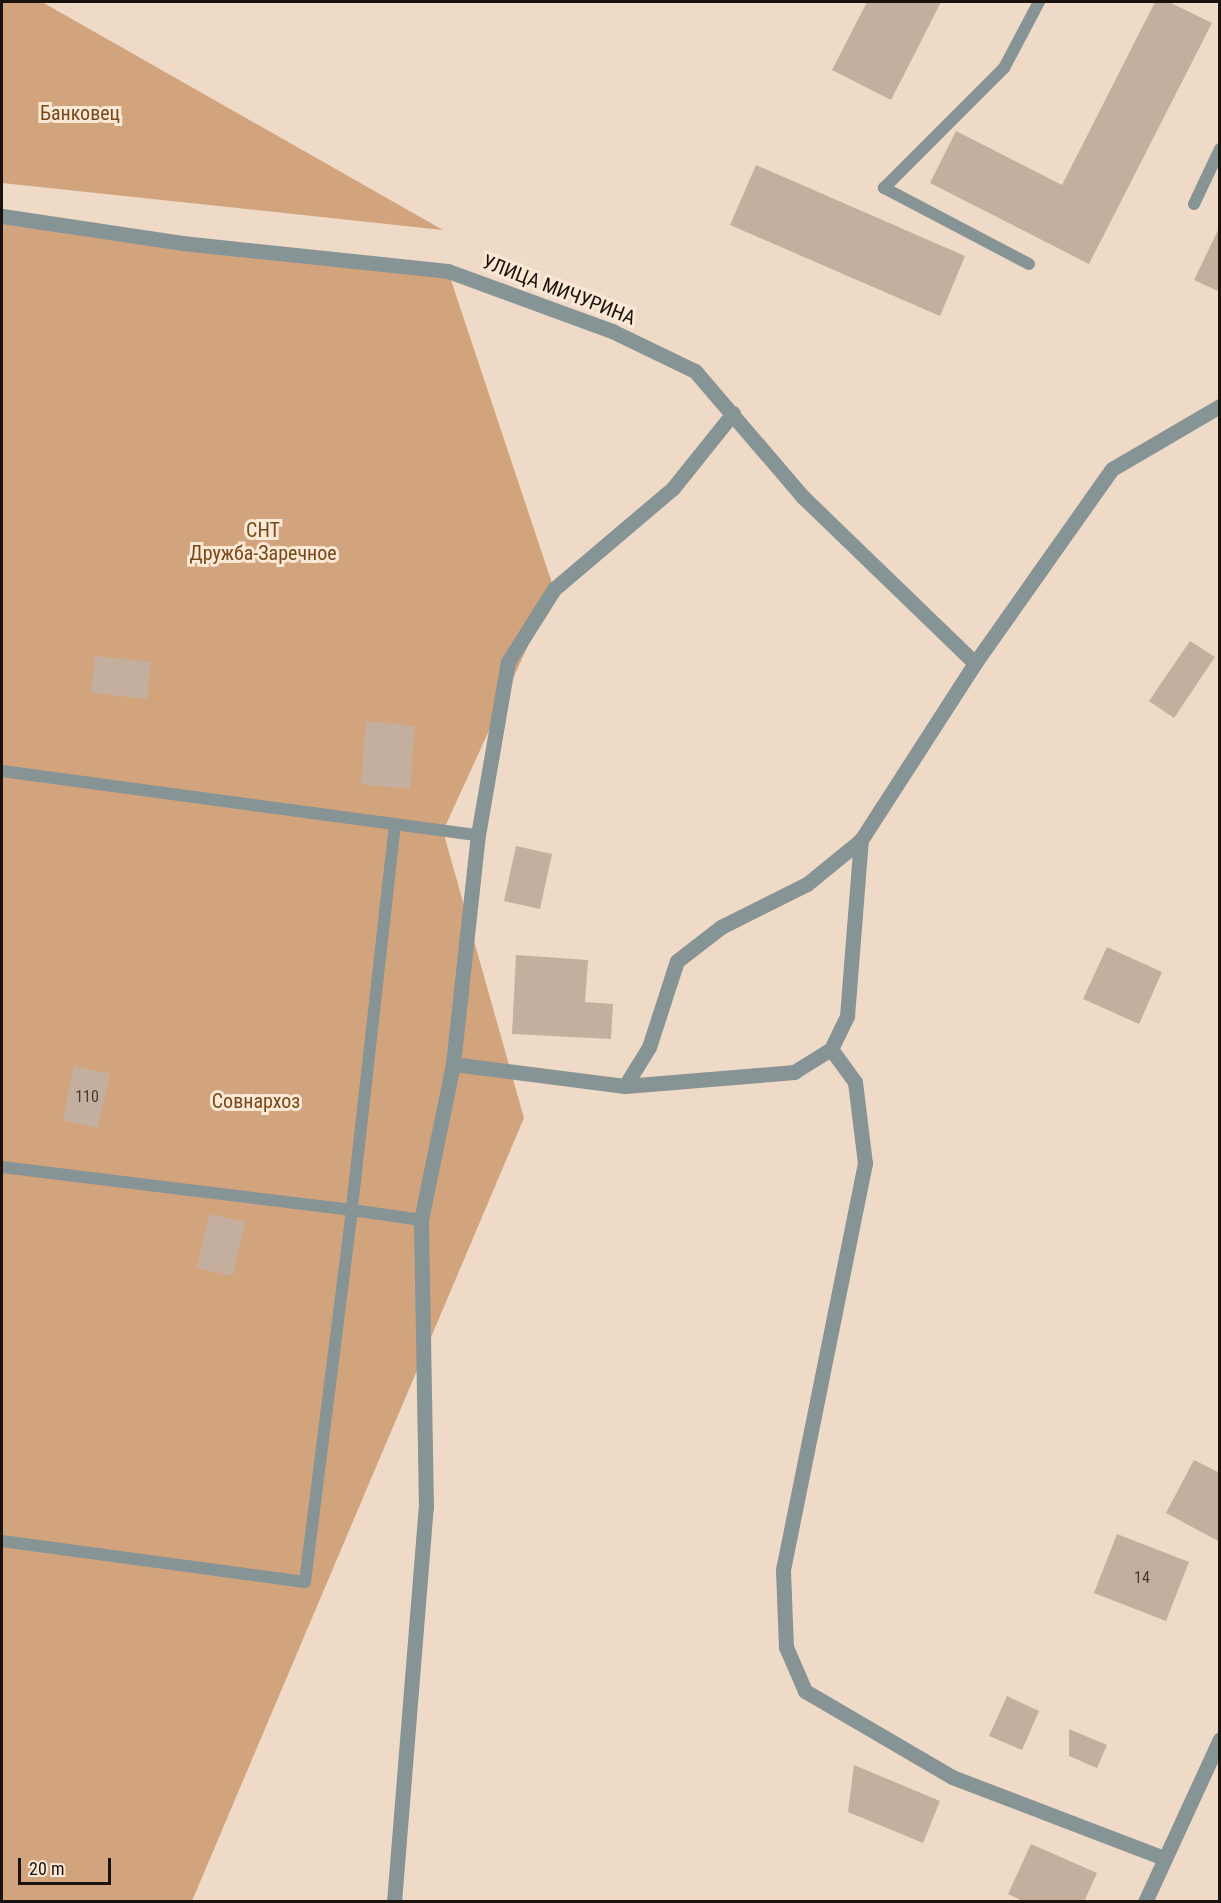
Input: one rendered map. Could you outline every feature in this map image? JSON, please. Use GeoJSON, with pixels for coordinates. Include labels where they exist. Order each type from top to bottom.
{"type":"FeatureCollection","features":[{"type":"Feature","properties":{"kind":"street","name":"УЛИЦА МИЧУРИНА"},"geometry":{"type":"LineString","coordinates":[[2,216],[182,243],[448,271],[612,331],[694,370],[803,497],[975,663]]}},
{"type":"Feature","properties":{"kind":"street"},"geometry":{"type":"LineString","coordinates":[[625,1086],[648,1047],[677,961],[721,927],[807,884],[861,840],[975,663],[1112,469],[1220,406]]}},
{"type":"Feature","properties":{"kind":"street"},"geometry":{"type":"LineString","coordinates":[[394,1902],[426,1508],[421,1220],[453,1064],[478,835],[508,662],[554,589],[673,488],[733,413]]}},
{"type":"Feature","properties":{"kind":"street"},"geometry":{"type":"LineString","coordinates":[[453,1064],[625,1086],[795,1072],[831,1049],[847,1017],[861,840]]}},
{"type":"Feature","properties":{"kind":"street"},"geometry":{"type":"LineString","coordinates":[[831,1049],[855,1082],[865,1163],[783,1570],[786,1647],[805,1691],[952,1778],[1161,1857]]}},
{"type":"Feature","properties":{"kind":"street"},"geometry":{"type":"LineString","coordinates":[[1145,1902],[1161,1857],[1220,1739]]}},
{"type":"Feature","properties":{"kind":"lane"},"geometry":{"type":"LineString","coordinates":[[1029,264],[884,188],[1004,68],[1039,2]]}},
{"type":"Feature","properties":{"kind":"lane"},"geometry":{"type":"LineString","coordinates":[[1194,204],[1220,149]]}},
{"type":"Feature","properties":{"kind":"lane"},"geometry":{"type":"LineString","coordinates":[[2,771],[478,835]]}},
{"type":"Feature","properties":{"kind":"lane"},"geometry":{"type":"LineString","coordinates":[[2,1541],[305,1582],[352,1210],[395,824]]}},
{"type":"Feature","properties":{"kind":"lane"},"geometry":{"type":"LineString","coordinates":[[2,1167],[421,1220]]}},
{"type":"Feature","properties":{"kind":"green space","name":"Банковец"},"geometry":{"type":"Polygon","coordinates":[[[2,2],[42,2],[443,230],[2,183],[2,2]]]}},
{"type":"Feature","properties":{"kind":"green space","name":"Совнархоз"},"geometry":{"type":"Polygon","coordinates":[[[2,224],[448,271],[554,589],[443,831],[524,1118],[192,1901],[2,1902],[2,224]]]}},
{"type":"Feature","properties":{"kind":"building"},"geometry":{"type":"Polygon","coordinates":[[[867,2],[941,2],[891,100],[832,70],[867,2]]]}},
{"type":"Feature","properties":{"kind":"building"},"geometry":{"type":"Polygon","coordinates":[[[1155,2],[1169,2],[1212,23],[1089,264],[930,183],[956,131],[1062,185],[1155,2]]]}},
{"type":"Feature","properties":{"kind":"building"},"geometry":{"type":"Polygon","coordinates":[[[756,165],[965,256],[940,316],[730,225],[756,165]]]}},
{"type":"Feature","properties":{"kind":"building"},"geometry":{"type":"Polygon","coordinates":[[[1220,226],[1220,292],[1194,280],[1220,226]]]}},
{"type":"Feature","properties":{"kind":"building"},"geometry":{"type":"Polygon","coordinates":[[[1190,641],[1215,657],[1174,718],[1149,701],[1190,641]]]}},
{"type":"Feature","properties":{"kind":"building"},"geometry":{"type":"Polygon","coordinates":[[[95,656],[151,662],[147,699],[91,693],[95,656]]]}},
{"type":"Feature","properties":{"kind":"building"},"geometry":{"type":"Polygon","coordinates":[[[366,721],[415,726],[410,789],[361,784],[366,721]]]}},
{"type":"Feature","properties":{"kind":"building"},"geometry":{"type":"Polygon","coordinates":[[[516,846],[552,854],[540,909],[504,901],[516,846]]]}},
{"type":"Feature","properties":{"kind":"building"},"geometry":{"type":"Polygon","coordinates":[[[1107,947],[1162,972],[1139,1024],[1083,999],[1107,947]]]}},
{"type":"Feature","properties":{"kind":"building"},"geometry":{"type":"Polygon","coordinates":[[[516,955],[588,960],[585,1002],[613,1004],[611,1039],[512,1034],[516,955]]]}},
{"type":"Feature","properties":{"kind":"building"},"geometry":{"type":"Polygon","coordinates":[[[74,1066],[110,1074],[98,1128],[63,1120],[74,1066]]]}},
{"type":"Feature","properties":{"kind":"building"},"geometry":{"type":"Polygon","coordinates":[[[209,1214],[245,1222],[233,1276],[197,1268],[209,1214]]]}},
{"type":"Feature","properties":{"kind":"building"},"geometry":{"type":"Polygon","coordinates":[[[1194,1460],[1220,1473],[1220,1542],[1166,1513],[1194,1460]]]}},
{"type":"Feature","properties":{"kind":"building"},"geometry":{"type":"Polygon","coordinates":[[[1117,1534],[1189,1562],[1166,1621],[1094,1593],[1117,1534]]]}},
{"type":"Feature","properties":{"kind":"building"},"geometry":{"type":"Polygon","coordinates":[[[1007,1696],[1039,1711],[1022,1750],[989,1736],[1007,1696]]]}},
{"type":"Feature","properties":{"kind":"building"},"geometry":{"type":"Polygon","coordinates":[[[1069,1729],[1107,1745],[1097,1768],[1069,1756],[1069,1729]]]}},
{"type":"Feature","properties":{"kind":"building"},"geometry":{"type":"Polygon","coordinates":[[[854,1765],[940,1801],[923,1843],[848,1812],[854,1765]]]}},
{"type":"Feature","properties":{"kind":"building"},"geometry":{"type":"Polygon","coordinates":[[[1031,1844],[1097,1873],[1084,1902],[1025,1902],[1008,1894],[1031,1844]]]}},
{"type":"Feature","properties":{"kind":"park label","name":"СНТ Дружба-Заречное"},"geometry":{"type":"Point","coordinates":[263,542]}}]}
